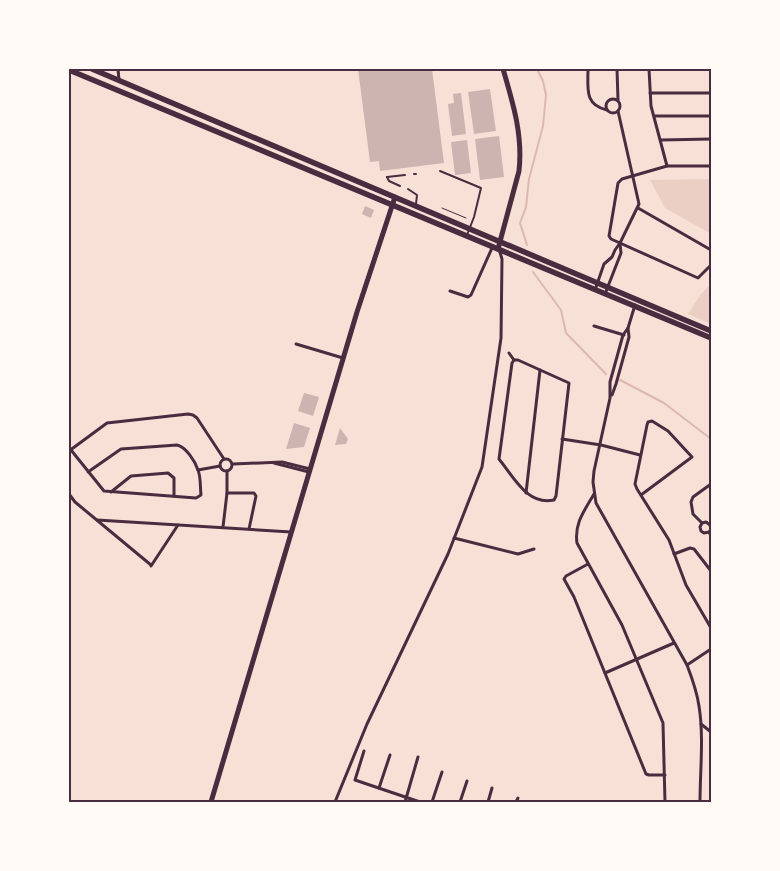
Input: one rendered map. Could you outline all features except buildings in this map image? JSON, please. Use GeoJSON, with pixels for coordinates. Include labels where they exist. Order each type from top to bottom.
{"type":"FeatureCollection","features":[{"type":"Feature","properties":{"kind":"highway"},"geometry":{"type":"LineString","coordinates":[[92,69],[395,196],[469,229],[497,246],[595,290],[606,290]]}},
{"type":"Feature","properties":{"kind":"highway"},"geometry":{"type":"LineString","coordinates":[[69,70],[466,237],[497,246],[598,283],[606,290],[711,338]]}},
{"type":"Feature","properties":{"kind":"highway"},"geometry":{"type":"LineString","coordinates":[[636,303],[711,330]]}},
{"type":"Feature","properties":{"kind":"main road"},"geometry":{"type":"LineString","coordinates":[[497,246],[519,170],[520,157],[518,123],[503,69]]}},
{"type":"Feature","properties":{"kind":"main road"},"geometry":{"type":"LineString","coordinates":[[211,802],[291,532],[395,196]]}},
{"type":"Feature","properties":{"kind":"street"},"geometry":{"type":"LineString","coordinates":[[118,69],[119,80]]}},
{"type":"Feature","properties":{"kind":"street"},"geometry":{"type":"LineString","coordinates":[[588,69],[590,100],[594,105],[610,113],[616,112],[620,107],[618,101],[617,69]]}},
{"type":"Feature","properties":{"kind":"street"},"geometry":{"type":"LineString","coordinates":[[667,166],[651,106],[649,69],[711,69]]}},
{"type":"Feature","properties":{"kind":"street"},"geometry":{"type":"LineString","coordinates":[[650,93],[711,93]]}},
{"type":"Feature","properties":{"kind":"street"},"geometry":{"type":"LineString","coordinates":[[607,110],[606,104],[609,100],[614,99],[618,101]]}},
{"type":"Feature","properties":{"kind":"street"},"geometry":{"type":"LineString","coordinates":[[595,290],[604,264],[612,257],[639,204],[621,123],[616,112]]}},
{"type":"Feature","properties":{"kind":"street"},"geometry":{"type":"LineString","coordinates":[[655,116],[711,116]]}},
{"type":"Feature","properties":{"kind":"street"},"geometry":{"type":"LineString","coordinates":[[660,140],[711,139]]}},
{"type":"Feature","properties":{"kind":"street"},"geometry":{"type":"LineString","coordinates":[[711,166],[667,166],[622,179],[618,183],[609,236],[611,239],[698,278],[711,265]]}},
{"type":"Feature","properties":{"kind":"street"},"geometry":{"type":"LineString","coordinates":[[638,208],[711,250]]}},
{"type":"Feature","properties":{"kind":"street"},"geometry":{"type":"LineString","coordinates":[[606,290],[621,253],[620,243]]}},
{"type":"Feature","properties":{"kind":"street"},"geometry":{"type":"LineString","coordinates":[[450,291],[468,297],[471,295],[497,246]]}},
{"type":"Feature","properties":{"kind":"street"},"geometry":{"type":"LineString","coordinates":[[335,802],[367,724],[454,538],[482,467],[501,338],[502,259],[497,246]]}},
{"type":"Feature","properties":{"kind":"street"},"geometry":{"type":"LineString","coordinates":[[636,303],[628,328],[623,335],[610,382],[610,398],[593,482],[596,504],[600,512],[687,665],[699,704],[701,724],[700,802]]}},
{"type":"Feature","properties":{"kind":"street"},"geometry":{"type":"LineString","coordinates":[[594,326],[629,337]]}},
{"type":"Feature","properties":{"kind":"street"},"geometry":{"type":"LineString","coordinates":[[610,398],[619,375],[629,337],[628,328]]}},
{"type":"Feature","properties":{"kind":"street"},"geometry":{"type":"LineString","coordinates":[[296,344],[344,358]]}},
{"type":"Feature","properties":{"kind":"street"},"geometry":{"type":"LineString","coordinates":[[620,346],[626,348]]}},
{"type":"Feature","properties":{"kind":"street"},"geometry":{"type":"LineString","coordinates":[[509,353],[516,360],[566,380],[569,383],[570,387],[554,500],[530,497],[499,459],[512,363],[516,360]]}},
{"type":"Feature","properties":{"kind":"street"},"geometry":{"type":"LineString","coordinates":[[526,493],[540,370]]}},
{"type":"Feature","properties":{"kind":"street"},"geometry":{"type":"LineString","coordinates":[[613,373],[619,375]]}},
{"type":"Feature","properties":{"kind":"street"},"geometry":{"type":"LineString","coordinates":[[88,472],[121,448],[182,446],[198,470],[199,497],[104,490],[88,472],[70,450],[107,423],[188,414],[197,418],[224,459],[231,460],[233,464]]}},
{"type":"Feature","properties":{"kind":"street"},"geometry":{"type":"LineString","coordinates":[[641,496],[692,457],[668,431],[652,421],[648,422],[647,425],[635,484],[641,496],[669,540],[686,585],[711,628]]}},
{"type":"Feature","properties":{"kind":"street"},"geometry":{"type":"LineString","coordinates":[[562,439],[640,455]]}},
{"type":"Feature","properties":{"kind":"street"},"geometry":{"type":"LineString","coordinates":[[220,466],[224,459]]}},
{"type":"Feature","properties":{"kind":"street"},"geometry":{"type":"LineString","coordinates":[[233,464],[282,462],[310,470]]}},
{"type":"Feature","properties":{"kind":"street"},"geometry":{"type":"LineString","coordinates":[[227,471],[230,470],[233,464]]}},
{"type":"Feature","properties":{"kind":"street"},"geometry":{"type":"LineString","coordinates":[[198,470],[220,466]]}},
{"type":"Feature","properties":{"kind":"street"},"geometry":{"type":"LineString","coordinates":[[220,466],[227,471]]}},
{"type":"Feature","properties":{"kind":"street"},"geometry":{"type":"LineString","coordinates":[[223,528],[227,493],[227,471]]}},
{"type":"Feature","properties":{"kind":"street"},"geometry":{"type":"LineString","coordinates":[[111,492],[131,476],[168,473],[174,478],[174,496]]}},
{"type":"Feature","properties":{"kind":"street"},"geometry":{"type":"LineString","coordinates":[[702,523],[701,531],[704,534],[710,534],[711,524],[702,523],[693,514],[691,502],[694,497],[711,484]]}},
{"type":"Feature","properties":{"kind":"street"},"geometry":{"type":"LineString","coordinates":[[227,493],[254,493],[256,496],[250,529]]}},
{"type":"Feature","properties":{"kind":"street"},"geometry":{"type":"LineString","coordinates":[[595,493],[580,518],[576,534],[577,543],[618,617],[664,723],[665,802]]}},
{"type":"Feature","properties":{"kind":"street"},"geometry":{"type":"LineString","coordinates":[[69,494],[75,502],[151,566],[178,524]]}},
{"type":"Feature","properties":{"kind":"street"},"geometry":{"type":"LineString","coordinates":[[97,520],[291,532]]}},
{"type":"Feature","properties":{"kind":"street"},"geometry":{"type":"LineString","coordinates":[[454,538],[518,554],[534,548]]}},
{"type":"Feature","properties":{"kind":"street"},"geometry":{"type":"LineString","coordinates":[[674,554],[690,548],[694,549],[711,571]]}},
{"type":"Feature","properties":{"kind":"street"},"geometry":{"type":"LineString","coordinates":[[588,564],[564,579],[574,597],[646,774],[665,775]]}},
{"type":"Feature","properties":{"kind":"street"},"geometry":{"type":"LineString","coordinates":[[605,673],[674,643]]}},
{"type":"Feature","properties":{"kind":"street"},"geometry":{"type":"LineString","coordinates":[[687,665],[711,649]]}},
{"type":"Feature","properties":{"kind":"street"},"geometry":{"type":"LineString","coordinates":[[701,724],[711,732]]}},
{"type":"Feature","properties":{"kind":"street"},"geometry":{"type":"LineString","coordinates":[[364,751],[355,780],[406,800],[420,802]]}},
{"type":"Feature","properties":{"kind":"street"},"geometry":{"type":"LineString","coordinates":[[379,788],[390,755]]}},
{"type":"Feature","properties":{"kind":"street"},"geometry":{"type":"LineString","coordinates":[[406,800],[418,757]]}},
{"type":"Feature","properties":{"kind":"street"},"geometry":{"type":"LineString","coordinates":[[432,802],[442,772]]}},
{"type":"Feature","properties":{"kind":"street"},"geometry":{"type":"LineString","coordinates":[[460,802],[467,781]]}},
{"type":"Feature","properties":{"kind":"street"},"geometry":{"type":"LineString","coordinates":[[488,802],[492,788]]}},
{"type":"Feature","properties":{"kind":"street"},"geometry":{"type":"LineString","coordinates":[[516,802],[518,798]]}},
{"type":"Feature","properties":{"kind":"lane"},"geometry":{"type":"LineString","coordinates":[[308,160],[316,174]]}},
{"type":"Feature","properties":{"kind":"lane"},"geometry":{"type":"LineString","coordinates":[[440,171],[481,188],[474,217],[466,237]]}},
{"type":"Feature","properties":{"kind":"lane"},"geometry":{"type":"LineString","coordinates":[[400,186],[389,181],[387,177],[405,175]]}},
{"type":"Feature","properties":{"kind":"lane"},"geometry":{"type":"LineString","coordinates":[[408,190],[417,195],[418,198],[415,205]]}},
{"type":"Feature","properties":{"kind":"path"},"geometry":{"type":"LineString","coordinates":[[442,208],[466,218]]}},
{"type":"Feature","properties":{"kind":"shaded area"},"geometry":{"type":"Polygon","coordinates":[[[711,179],[711,234],[665,208],[650,180],[711,179]]]}},
{"type":"Feature","properties":{"kind":"shaded area"},"geometry":{"type":"Polygon","coordinates":[[[711,284],[711,324],[688,314],[701,294],[711,284]]]}},
{"type":"Feature","properties":{"kind":"waterway"},"geometry":{"type":"LineString","coordinates":[[527,245],[520,223],[526,207],[529,179],[543,126],[546,95],[543,81],[537,69]]}},
{"type":"Feature","properties":{"kind":"waterway"},"geometry":{"type":"LineString","coordinates":[[533,272],[561,310],[566,333],[606,374]]}},
{"type":"Feature","properties":{"kind":"waterway"},"geometry":{"type":"LineString","coordinates":[[620,380],[664,403],[711,439]]}}]}
